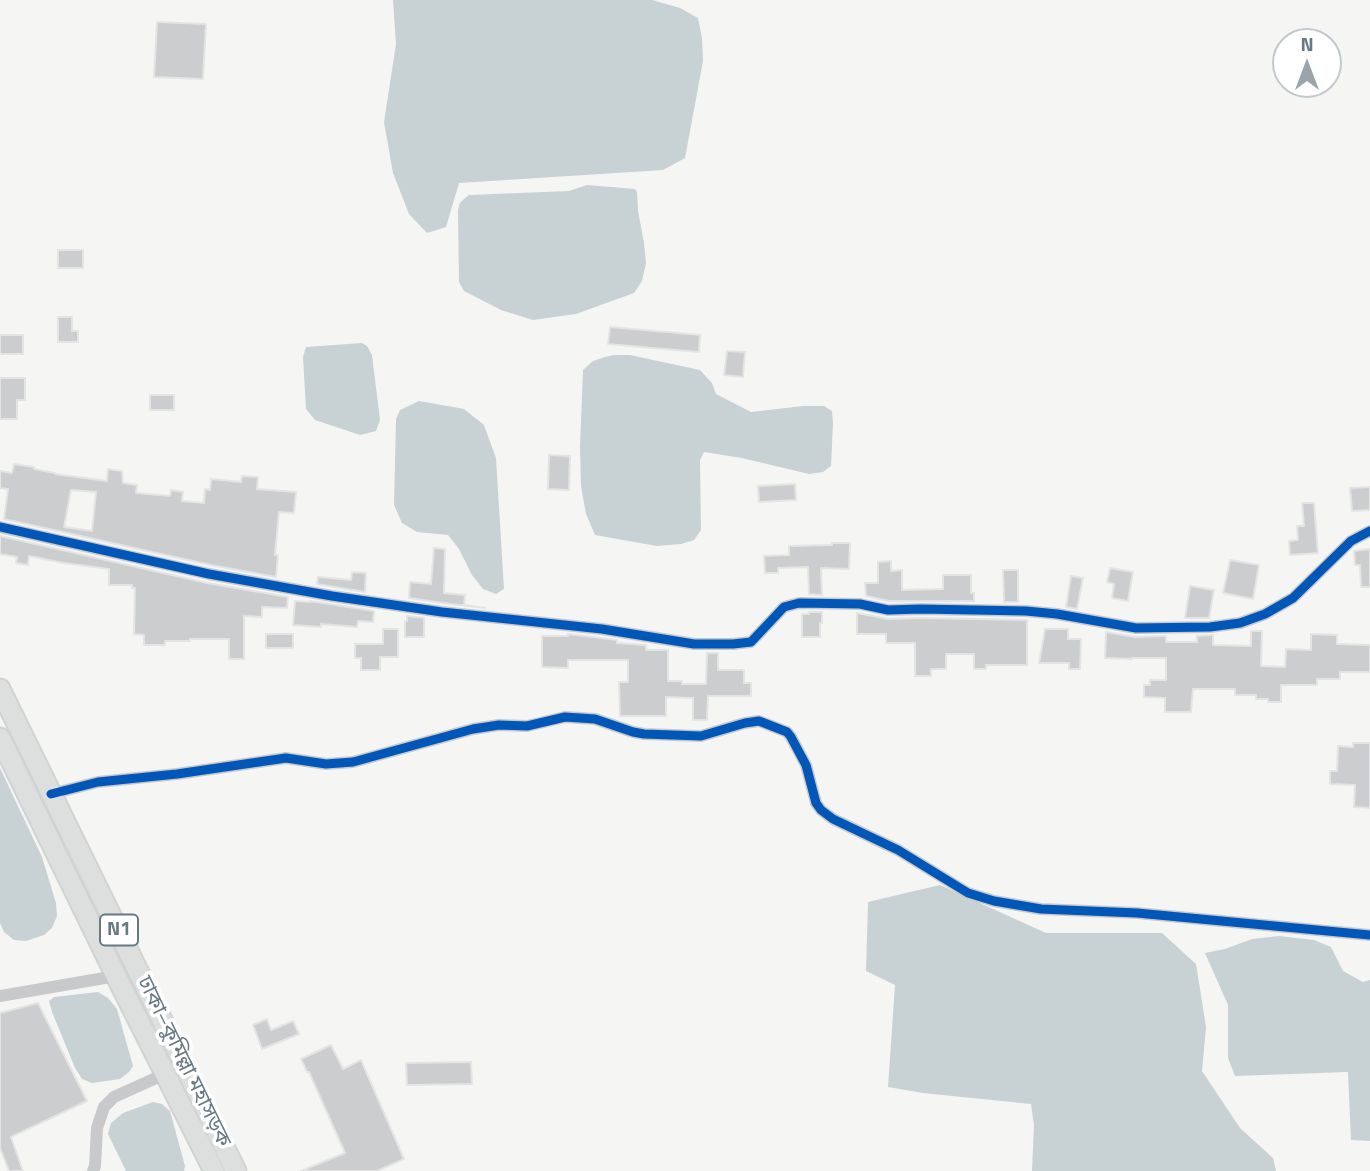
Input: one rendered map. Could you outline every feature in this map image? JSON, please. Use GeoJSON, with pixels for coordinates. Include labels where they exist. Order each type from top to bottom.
{"type":"FeatureCollection","features":[{"type":"Feature","properties":{"kind":"highway","name":"ঢাকা–কুমিল্লা মহাসড়ক"},"geometry":{"type":"LineString","coordinates":[[0,689],[236,1171]]}},
{"type":"Feature","properties":{"kind":"highway","name":"ঢাকা–কুমিল্লা মহাসড়ক"},"geometry":{"type":"LineString","coordinates":[[0,738],[214,1171]]}},
{"type":"Feature","properties":{"kind":"street"},"geometry":{"type":"LineString","coordinates":[[0,527],[209,574],[332,596],[442,612],[603,629],[694,644],[751,642],[783,607],[799,603],[860,604],[888,610],[921,608],[1026,611],[1136,628],[1210,627],[1240,623],[1265,614],[1293,598],[1351,541],[1370,531]]}},
{"type":"Feature","properties":{"kind":"street"},"geometry":{"type":"LineString","coordinates":[[51,794],[98,782],[286,758],[326,764],[353,762],[473,729],[499,725],[527,726],[565,717],[595,719],[644,734],[701,736],[745,723],[759,722],[787,732],[791,737],[806,765],[816,803],[821,810],[832,819],[898,850],[968,893],[993,901],[1041,909],[1137,913],[1370,935]]}},
{"type":"Feature","properties":{"kind":"street"},"geometry":{"type":"LineString","coordinates":[[0,996],[116,975]]}},
{"type":"Feature","properties":{"kind":"street"},"geometry":{"type":"LineString","coordinates":[[93,1171],[97,1128],[104,1107],[114,1097],[165,1074]]}},
{"type":"Feature","properties":{"kind":"shaded area"},"geometry":{"type":"Polygon","coordinates":[[[393,0],[652,0],[680,8],[698,18],[703,61],[685,158],[663,170],[459,183],[446,227],[427,233],[409,214],[393,173],[384,122],[396,44],[393,0]]]}},
{"type":"Feature","properties":{"kind":"shaded area"},"geometry":{"type":"Polygon","coordinates":[[[587,185],[635,189],[637,192],[646,263],[642,281],[634,293],[576,314],[533,320],[501,310],[464,291],[459,282],[458,210],[464,199],[469,195],[569,191],[587,185]]]}},
{"type":"Feature","properties":{"kind":"shaded area"},"geometry":{"type":"Polygon","coordinates":[[[362,343],[372,355],[380,420],[376,431],[360,435],[315,420],[306,409],[303,357],[306,347],[362,343]]]}},
{"type":"Feature","properties":{"kind":"shaded area"},"geometry":{"type":"Polygon","coordinates":[[[614,355],[630,355],[700,370],[712,383],[716,394],[751,412],[824,406],[832,411],[831,466],[823,472],[809,474],[704,452],[700,460],[701,530],[694,540],[657,546],[595,535],[586,514],[581,486],[583,370],[593,361],[614,355]]]}},
{"type":"Feature","properties":{"kind":"shaded area"},"geometry":{"type":"Polygon","coordinates":[[[419,401],[464,409],[484,425],[496,458],[504,589],[496,594],[483,589],[448,535],[417,532],[402,523],[394,505],[396,419],[400,410],[419,401]]]}},
{"type":"Feature","properties":{"kind":"shaded area"},"geometry":{"type":"Polygon","coordinates":[[[0,768],[42,857],[56,903],[57,916],[52,928],[44,935],[26,941],[14,940],[4,932],[0,923],[0,768]]]}},
{"type":"Feature","properties":{"kind":"shaded area"},"geometry":{"type":"Polygon","coordinates":[[[940,885],[1046,933],[1162,933],[1196,964],[1206,1027],[1202,1071],[1240,1128],[1273,1158],[1276,1171],[1032,1171],[1034,1125],[1031,1104],[888,1087],[895,985],[866,971],[868,902],[940,885]]]}},
{"type":"Feature","properties":{"kind":"shaded area"},"geometry":{"type":"Polygon","coordinates":[[[1279,936],[1314,940],[1331,947],[1343,971],[1363,982],[1370,980],[1370,1141],[1351,1140],[1348,1072],[1235,1076],[1228,1058],[1228,1005],[1205,953],[1252,939],[1279,936]]]}},
{"type":"Feature","properties":{"kind":"shaded area"},"geometry":{"type":"Polygon","coordinates":[[[98,992],[108,998],[117,1009],[133,1066],[120,1079],[92,1083],[82,1079],[75,1068],[49,1001],[54,997],[98,992]]]}},
{"type":"Feature","properties":{"kind":"shaded area"},"geometry":{"type":"Polygon","coordinates":[[[153,1102],[162,1104],[170,1111],[185,1166],[184,1171],[126,1171],[108,1134],[111,1123],[123,1113],[153,1102]]]}},
{"type":"Feature","properties":{"kind":"building"},"geometry":{"type":"Polygon","coordinates":[[[157,22],[206,24],[203,79],[154,77],[157,22]]]}},
{"type":"Feature","properties":{"kind":"building"},"geometry":{"type":"Polygon","coordinates":[[[58,250],[83,250],[83,268],[58,268],[58,250]]]}},
{"type":"Feature","properties":{"kind":"building"},"geometry":{"type":"Polygon","coordinates":[[[58,317],[72,317],[72,331],[78,331],[78,342],[58,342],[58,317]]]}},
{"type":"Feature","properties":{"kind":"building"},"geometry":{"type":"Polygon","coordinates":[[[610,327],[700,335],[699,352],[608,344],[610,327]]]}},
{"type":"Feature","properties":{"kind":"building"},"geometry":{"type":"Polygon","coordinates":[[[0,335],[23,335],[23,354],[0,354],[0,335]]]}},
{"type":"Feature","properties":{"kind":"building"},"geometry":{"type":"Polygon","coordinates":[[[727,351],[745,352],[743,377],[724,375],[727,351]]]}},
{"type":"Feature","properties":{"kind":"building"},"geometry":{"type":"Polygon","coordinates":[[[0,378],[25,378],[25,400],[17,400],[17,419],[0,419],[0,378]]]}},
{"type":"Feature","properties":{"kind":"building"},"geometry":{"type":"Polygon","coordinates":[[[150,395],[174,395],[174,410],[150,410],[150,395]]]}},
{"type":"Feature","properties":{"kind":"building"},"geometry":{"type":"Polygon","coordinates":[[[549,455],[570,456],[569,490],[548,489],[549,455]]]}},
{"type":"Feature","properties":{"kind":"building"},"geometry":{"type":"Polygon","coordinates":[[[14,464],[55,474],[107,481],[108,469],[122,471],[123,483],[137,485],[136,493],[170,496],[171,490],[183,492],[182,501],[204,503],[205,489],[210,490],[211,479],[241,482],[242,476],[258,477],[257,489],[296,492],[294,513],[279,512],[276,577],[4,519],[8,489],[0,488],[0,471],[12,473],[14,464]],[[71,490],[64,527],[92,531],[96,492],[71,490]]]}},
{"type":"Feature","properties":{"kind":"building"},"geometry":{"type":"Polygon","coordinates":[[[795,484],[796,500],[759,502],[758,486],[795,484]]]}},
{"type":"Feature","properties":{"kind":"building"},"geometry":{"type":"Polygon","coordinates":[[[1370,487],[1370,510],[1352,511],[1350,488],[1370,487]]]}},
{"type":"Feature","properties":{"kind":"building"},"geometry":{"type":"Polygon","coordinates":[[[1302,503],[1314,503],[1318,553],[1290,555],[1289,541],[1298,540],[1297,526],[1304,526],[1302,503]]]}},
{"type":"Feature","properties":{"kind":"building"},"geometry":{"type":"Polygon","coordinates":[[[0,536],[207,583],[288,597],[287,608],[262,607],[262,617],[244,616],[244,659],[229,659],[229,639],[190,639],[165,641],[165,645],[144,645],[144,635],[134,634],[135,588],[132,588],[132,585],[109,585],[109,569],[29,556],[28,565],[16,563],[17,557],[0,554],[0,536]]]}},
{"type":"Feature","properties":{"kind":"building"},"geometry":{"type":"Polygon","coordinates":[[[850,543],[849,569],[821,568],[822,595],[809,594],[808,567],[778,568],[778,573],[765,573],[764,556],[789,555],[789,546],[850,543]]]}},
{"type":"Feature","properties":{"kind":"building"},"geometry":{"type":"Polygon","coordinates":[[[434,548],[445,549],[444,593],[465,595],[464,605],[485,608],[409,598],[410,582],[431,584],[434,548]]]}},
{"type":"Feature","properties":{"kind":"building"},"geometry":{"type":"Polygon","coordinates":[[[1370,549],[1370,587],[1361,587],[1360,565],[1355,565],[1354,551],[1370,549]]]}},
{"type":"Feature","properties":{"kind":"building"},"geometry":{"type":"Polygon","coordinates":[[[1230,560],[1259,565],[1253,599],[1223,593],[1230,560]]]}},
{"type":"Feature","properties":{"kind":"building"},"geometry":{"type":"Polygon","coordinates":[[[891,561],[891,571],[902,570],[902,590],[943,589],[943,575],[971,575],[974,601],[889,601],[866,596],[865,583],[878,583],[878,562],[891,561]]]}},
{"type":"Feature","properties":{"kind":"building"},"geometry":{"type":"Polygon","coordinates":[[[1110,568],[1133,572],[1128,601],[1112,598],[1114,584],[1107,582],[1110,568]]]}},
{"type":"Feature","properties":{"kind":"building"},"geometry":{"type":"Polygon","coordinates":[[[1003,570],[1018,570],[1018,602],[1004,602],[1003,570]]]}},
{"type":"Feature","properties":{"kind":"building"},"geometry":{"type":"Polygon","coordinates":[[[352,572],[366,573],[365,592],[317,584],[318,577],[351,580],[352,572]]]}},
{"type":"Feature","properties":{"kind":"building"},"geometry":{"type":"Polygon","coordinates":[[[1071,576],[1083,578],[1077,609],[1066,607],[1071,576]]]}},
{"type":"Feature","properties":{"kind":"building"},"geometry":{"type":"Polygon","coordinates":[[[1190,586],[1214,590],[1209,618],[1185,618],[1190,586]]]}},
{"type":"Feature","properties":{"kind":"building"},"geometry":{"type":"Polygon","coordinates":[[[295,601],[374,611],[373,622],[358,621],[357,627],[293,625],[295,601]]]}},
{"type":"Feature","properties":{"kind":"building"},"geometry":{"type":"Polygon","coordinates":[[[822,612],[820,637],[802,637],[802,614],[822,612]]]}},
{"type":"Feature","properties":{"kind":"building"},"geometry":{"type":"Polygon","coordinates":[[[857,613],[888,619],[1027,620],[1027,665],[986,665],[986,669],[974,669],[974,654],[946,654],[946,669],[931,669],[931,676],[915,676],[915,643],[886,643],[886,634],[857,634],[857,613]]]}},
{"type":"Feature","properties":{"kind":"building"},"geometry":{"type":"Polygon","coordinates":[[[407,616],[424,618],[424,637],[405,637],[407,616]]]}},
{"type":"Feature","properties":{"kind":"building"},"geometry":{"type":"Polygon","coordinates":[[[383,629],[398,629],[398,657],[380,657],[380,670],[361,670],[361,658],[355,658],[355,644],[383,644],[383,629]]]}},
{"type":"Feature","properties":{"kind":"building"},"geometry":{"type":"Polygon","coordinates":[[[1045,629],[1068,629],[1068,639],[1081,639],[1080,669],[1069,669],[1069,663],[1039,663],[1045,629]]]}},
{"type":"Feature","properties":{"kind":"building"},"geometry":{"type":"Polygon","coordinates":[[[1251,631],[1262,631],[1261,666],[1285,667],[1286,649],[1311,650],[1311,634],[1337,635],[1337,644],[1370,645],[1370,672],[1340,672],[1340,679],[1317,679],[1317,685],[1281,685],[1281,702],[1256,699],[1256,695],[1235,695],[1235,689],[1193,689],[1191,712],[1165,712],[1165,698],[1144,697],[1144,685],[1150,685],[1150,680],[1166,680],[1166,658],[1105,658],[1106,632],[1135,637],[1166,636],[1166,642],[1197,642],[1197,636],[1213,635],[1213,645],[1251,646],[1251,631]]]}},
{"type":"Feature","properties":{"kind":"building"},"geometry":{"type":"Polygon","coordinates":[[[266,634],[293,634],[293,648],[266,648],[266,634]]]}},
{"type":"Feature","properties":{"kind":"building"},"geometry":{"type":"Polygon","coordinates":[[[568,634],[646,645],[646,650],[668,650],[668,681],[682,681],[682,684],[706,684],[707,653],[718,653],[718,670],[744,670],[744,683],[751,683],[751,696],[708,696],[707,720],[693,720],[693,698],[666,697],[666,716],[620,716],[619,682],[628,682],[628,660],[568,660],[568,668],[542,667],[542,636],[568,634]]]}},
{"type":"Feature","properties":{"kind":"building"},"geometry":{"type":"Polygon","coordinates":[[[1353,743],[1370,743],[1370,808],[1354,807],[1355,785],[1330,784],[1330,771],[1337,771],[1338,746],[1353,747],[1353,743]]]}},
{"type":"Feature","properties":{"kind":"building"},"geometry":{"type":"Polygon","coordinates":[[[38,1003],[87,1101],[11,1137],[23,1171],[9,1171],[0,1148],[0,1013],[38,1003]]]}},
{"type":"Feature","properties":{"kind":"building"},"geometry":{"type":"Polygon","coordinates":[[[267,1019],[271,1030],[293,1021],[299,1034],[262,1049],[253,1025],[267,1019]]]}},
{"type":"Feature","properties":{"kind":"building"},"geometry":{"type":"Polygon","coordinates":[[[331,1045],[343,1069],[361,1060],[404,1159],[377,1171],[301,1171],[345,1153],[301,1059],[331,1045]]]}},
{"type":"Feature","properties":{"kind":"building"},"geometry":{"type":"Polygon","coordinates":[[[471,1062],[472,1084],[407,1085],[406,1063],[471,1062]]]}},
{"type":"Feature","properties":{"kind":"cycle path"},"geometry":{"type":"LineString","coordinates":[[0,527],[209,574],[332,596],[442,612],[602,629],[694,644],[751,642],[784,607],[799,603],[860,604],[888,610],[1026,611],[1136,628],[1210,627],[1240,623],[1265,614],[1293,598],[1351,541],[1370,531]]}},
{"type":"Feature","properties":{"kind":"cycle path"},"geometry":{"type":"LineString","coordinates":[[51,794],[98,782],[286,758],[326,764],[353,762],[473,729],[499,725],[527,726],[565,717],[595,719],[644,734],[701,736],[759,721],[787,732],[791,737],[806,765],[816,803],[821,810],[833,819],[898,850],[968,893],[994,901],[1041,909],[1137,913],[1370,935]]}}]}
